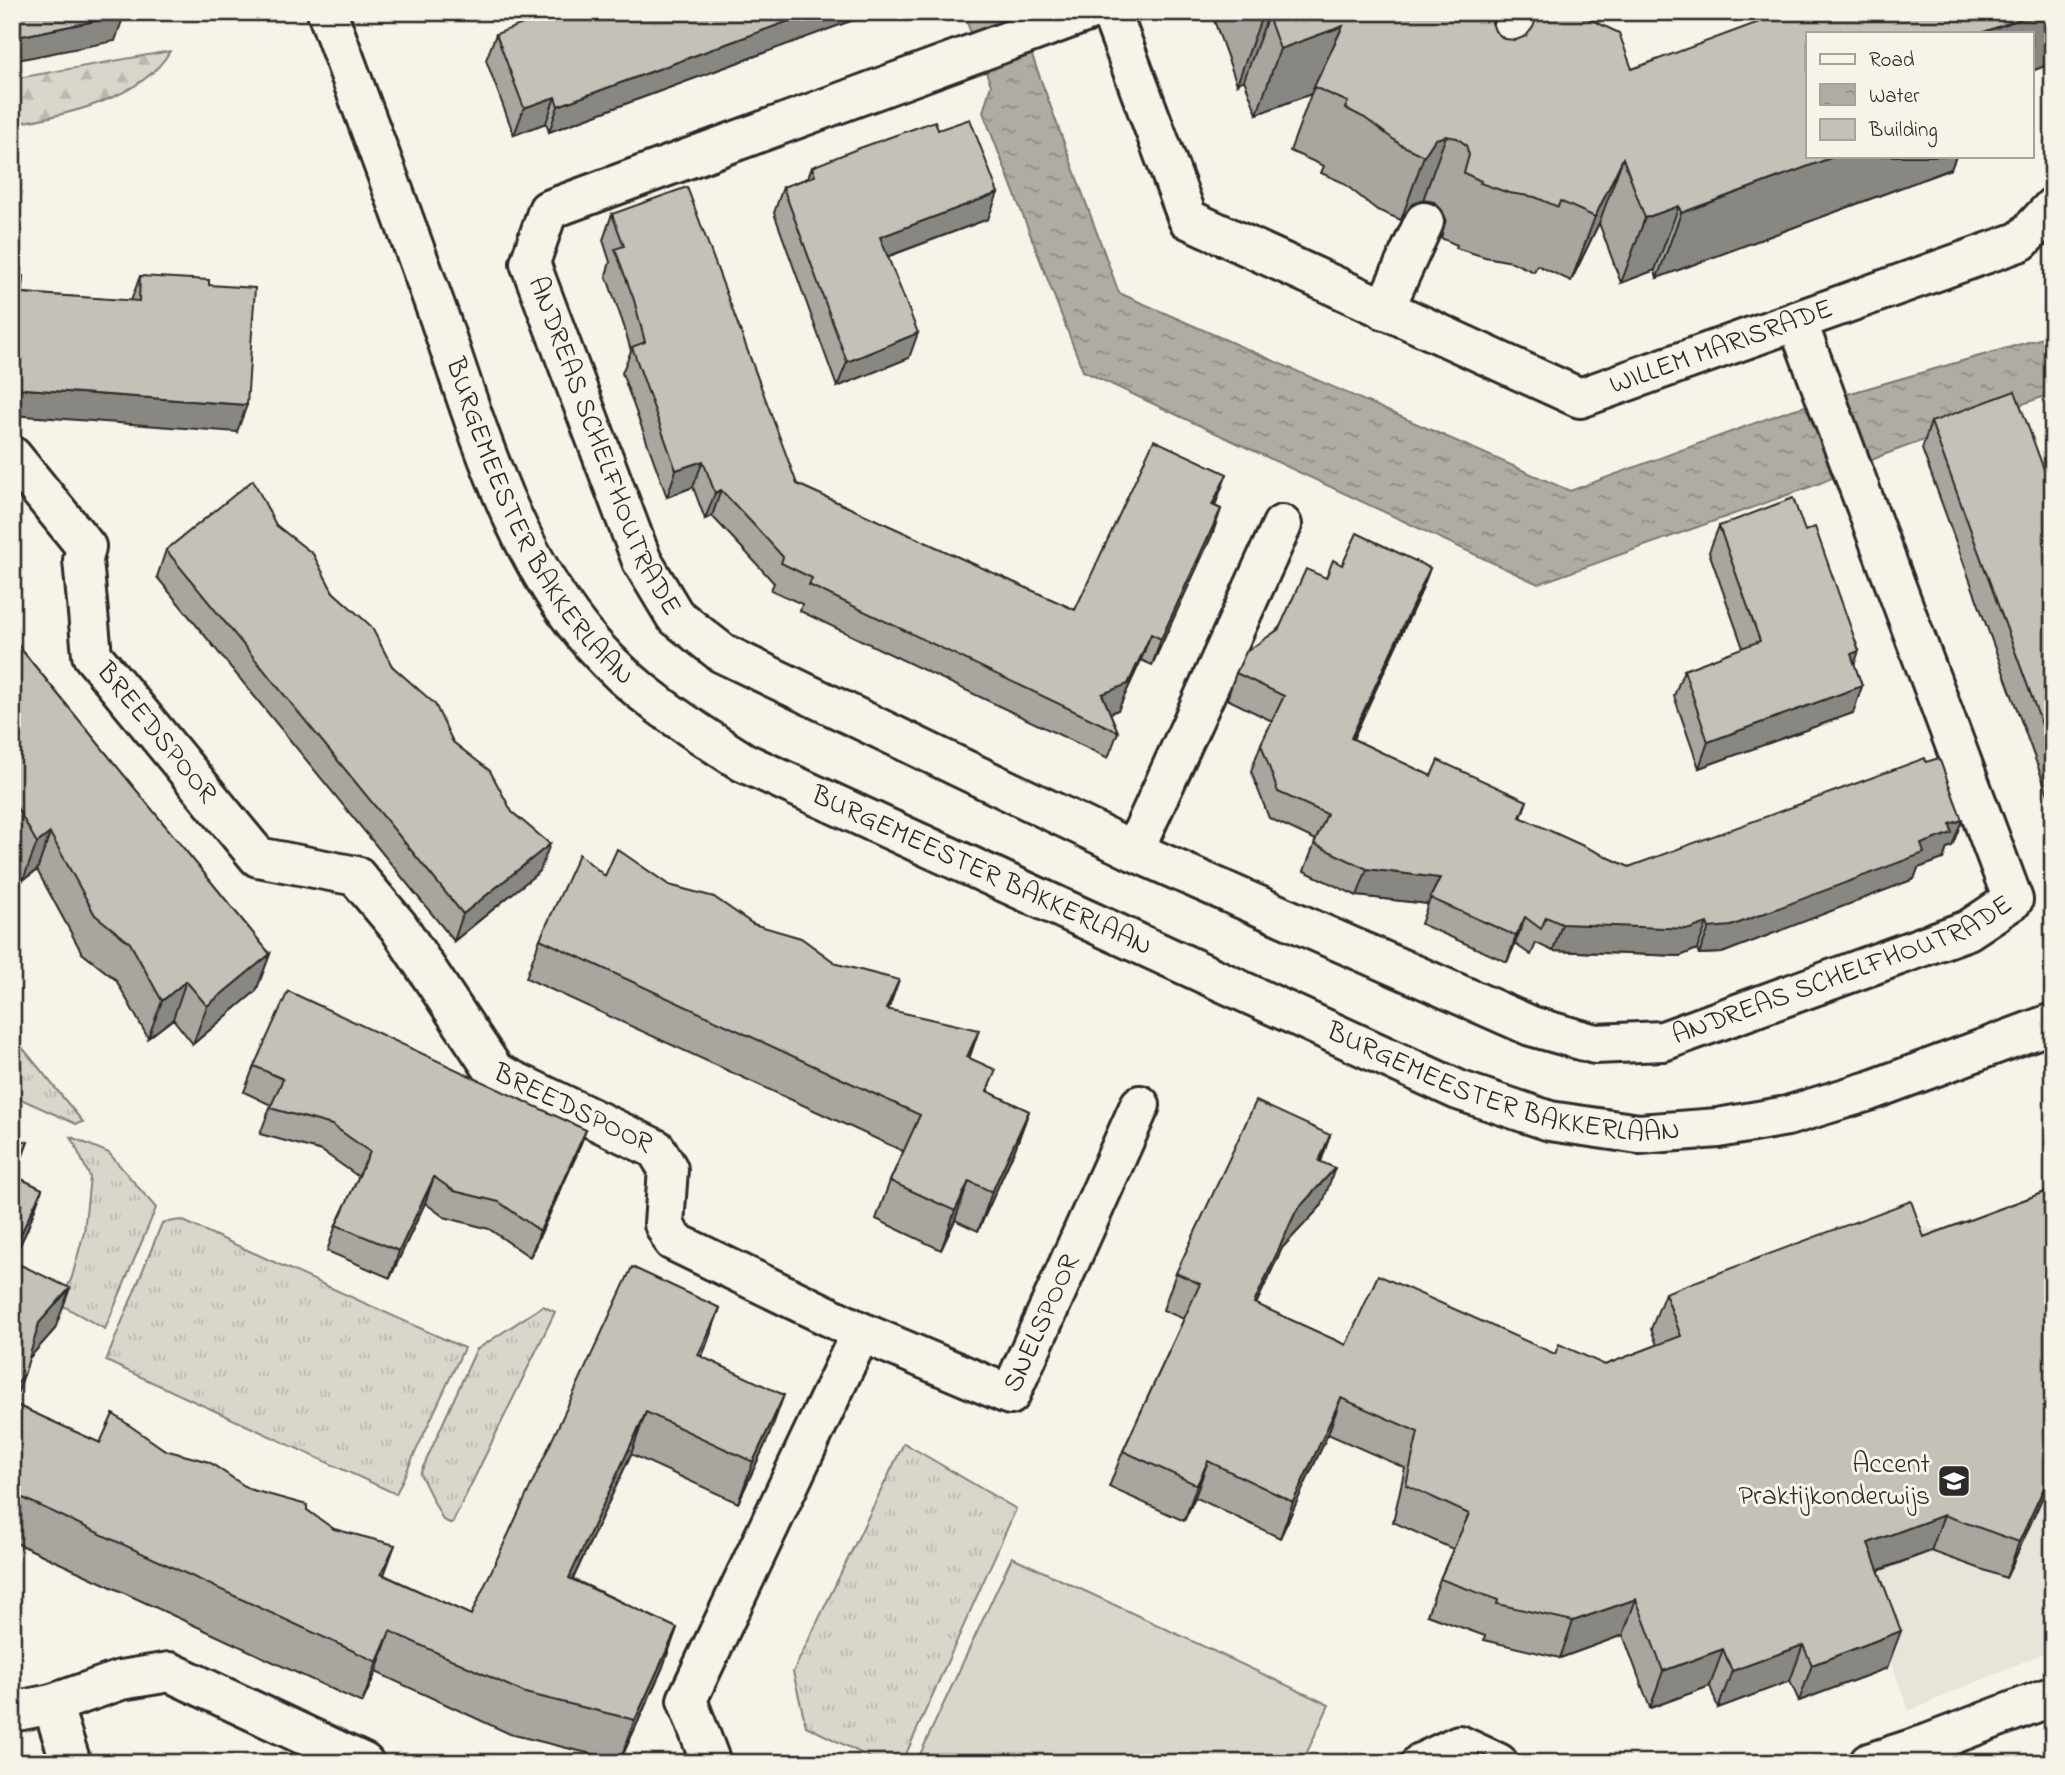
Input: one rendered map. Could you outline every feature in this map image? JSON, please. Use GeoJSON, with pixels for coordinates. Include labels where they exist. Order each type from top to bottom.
{"type":"FeatureCollection","features":[{"type":"Feature","properties":{"kind":"street","name":"BURGEMEESTER BAKKERLAAN"},"geometry":{"type":"LineString","coordinates":[[327,12],[495,478],[538,566],[559,603],[623,677],[661,709],[743,762],[1458,1090],[1550,1121],[1639,1134],[1718,1128],[1787,1116],[1869,1091],[2053,1023]]}},
{"type":"Feature","properties":{"kind":"street","name":"ANDREAS SCHELFHOUTRADE"},"geometry":{"type":"LineString","coordinates":[[1087,12],[548,209],[530,264],[642,561],[675,616],[722,653],[1134,851],[1531,1026],[1595,1044],[1663,1041],[1968,930],[2013,900],[1797,321]]}},
{"type":"Feature","properties":{"kind":"street","name":"WILLEM MARISRADE"},"geometry":{"type":"LineString","coordinates":[[1111,12],[1188,219],[1580,398],[2021,241],[2053,208]]}},
{"type":"Feature","properties":{"kind":"street"},"geometry":{"type":"LineString","coordinates":[[1489,83],[1520,12]]}},
{"type":"Feature","properties":{"kind":"street"},"geometry":{"type":"LineString","coordinates":[[1384,310],[1424,222]]}},
{"type":"Feature","properties":{"kind":"street","name":"BREEDSPOOR"},"geometry":{"type":"LineString","coordinates":[[12,456],[86,547],[83,560],[92,655],[258,857],[356,876],[398,926],[495,1072],[656,1149],[668,1169],[664,1224],[673,1241],[861,1332]]}},
{"type":"Feature","properties":{"kind":"street"},"geometry":{"type":"LineString","coordinates":[[1134,851],[1282,525]]}},
{"type":"Feature","properties":{"kind":"street","name":"SNELSPOOR"},"geometry":{"type":"LineString","coordinates":[[861,1332],[1010,1395],[1140,1105]]}},
{"type":"Feature","properties":{"kind":"street"},"geometry":{"type":"LineString","coordinates":[[711,1763],[687,1700],[861,1332]]}},
{"type":"Feature","properties":{"kind":"street"},"geometry":{"type":"LineString","coordinates":[[12,1712],[52,1704],[121,1680],[170,1672],[364,1763]]}},
{"type":"Feature","properties":{"kind":"street"},"geometry":{"type":"LineString","coordinates":[[1870,1763],[2053,1696]]}},
{"type":"Feature","properties":{"kind":"street"},"geometry":{"type":"LineString","coordinates":[[52,1704],[71,1763]]}},
{"type":"Feature","properties":{"kind":"street"},"geometry":{"type":"LineString","coordinates":[[1421,1763],[1459,1745],[1498,1763]]}},
{"type":"Feature","properties":{"kind":"shaded area","name":"Accent Praktijkonderwijs"},"geometry":{"type":"Polygon","coordinates":[[[2053,1215],[2053,1649],[1909,1711],[1838,1519],[1913,1228],[1999,1232],[2053,1215]]]}},
{"type":"Feature","properties":{"kind":"green space"},"geometry":{"type":"Polygon","coordinates":[[[170,51],[158,68],[122,93],[77,110],[12,124],[12,79],[170,51]]]}},
{"type":"Feature","properties":{"kind":"green space"},"geometry":{"type":"Polygon","coordinates":[[[12,1035],[83,1122],[76,1124],[12,1095],[12,1035]]]}},
{"type":"Feature","properties":{"kind":"green space"},"geometry":{"type":"Polygon","coordinates":[[[71,1137],[109,1153],[156,1208],[105,1329],[60,1304],[72,1277],[84,1232],[90,1177],[71,1137]]]}},
{"type":"Feature","properties":{"kind":"green space"},"geometry":{"type":"Polygon","coordinates":[[[181,1220],[464,1348],[396,1494],[106,1361],[162,1223],[181,1220]]]}},
{"type":"Feature","properties":{"kind":"green space"},"geometry":{"type":"Polygon","coordinates":[[[543,1306],[555,1312],[452,1524],[443,1520],[420,1474],[476,1350],[543,1306]]]}},
{"type":"Feature","properties":{"kind":"green space"},"geometry":{"type":"Polygon","coordinates":[[[904,1443],[1016,1509],[902,1763],[881,1763],[806,1726],[793,1672],[904,1443]]]}},
{"type":"Feature","properties":{"kind":"green space"},"geometry":{"type":"Polygon","coordinates":[[[1012,1557],[1329,1705],[1302,1763],[916,1763],[1012,1557]]]}},
{"type":"Feature","properties":{"kind":"water"},"geometry":{"type":"Polygon","coordinates":[[[963,12],[1016,12],[1119,293],[1570,491],[1788,411],[2053,335],[2053,393],[1883,455],[1818,484],[1538,584],[1083,371],[983,112],[991,85],[963,12]]]}},
{"type":"Feature","properties":{"kind":"building"},"geometry":{"type":"Polygon","coordinates":[[[12,12],[123,12],[124,15],[12,38],[12,12]]]}},
{"type":"Feature","properties":{"kind":"building"},"geometry":{"type":"Polygon","coordinates":[[[555,12],[813,12],[558,106],[555,97],[524,108],[496,34],[555,12]]]}},
{"type":"Feature","properties":{"kind":"building"},"geometry":{"type":"Polygon","coordinates":[[[1258,12],[1492,12],[1491,20],[1495,31],[1504,39],[1516,40],[1526,36],[1539,12],[1575,12],[1619,33],[1632,69],[1786,12],[2039,12],[1984,32],[1806,32],[1806,158],[1831,158],[1681,213],[1679,206],[1645,218],[1623,158],[1595,217],[1560,201],[1558,207],[1535,197],[1509,193],[1480,183],[1481,181],[1464,173],[1469,155],[1466,145],[1457,138],[1446,136],[1435,139],[1424,156],[1401,145],[1365,118],[1345,108],[1348,102],[1314,87],[1343,26],[1280,49],[1268,16],[1261,19],[1258,12]]]}},
{"type":"Feature","properties":{"kind":"building"},"geometry":{"type":"Polygon","coordinates":[[[970,119],[998,193],[880,237],[918,333],[847,362],[783,187],[815,176],[812,167],[857,149],[935,121],[938,130],[970,119]]]}},
{"type":"Feature","properties":{"kind":"building"},"geometry":{"type":"Polygon","coordinates":[[[687,187],[797,484],[1075,610],[1154,440],[1227,474],[1212,505],[1221,509],[1161,639],[1151,634],[1128,684],[1102,694],[1118,732],[809,585],[812,578],[781,563],[783,557],[721,490],[715,493],[703,461],[676,470],[632,347],[645,342],[634,300],[615,249],[624,246],[612,214],[687,187]]]}},
{"type":"Feature","properties":{"kind":"building"},"geometry":{"type":"Polygon","coordinates":[[[12,276],[23,276],[22,293],[139,301],[140,276],[209,280],[209,285],[255,288],[247,405],[12,388],[12,276]]]}},
{"type":"Feature","properties":{"kind":"building"},"geometry":{"type":"Polygon","coordinates":[[[2015,391],[2053,494],[2053,755],[1931,422],[2015,391]]]}},
{"type":"Feature","properties":{"kind":"building"},"geometry":{"type":"Polygon","coordinates":[[[253,480],[276,525],[313,554],[333,592],[371,626],[392,666],[435,704],[453,742],[490,771],[512,812],[550,844],[463,914],[166,550],[253,480]]]}},
{"type":"Feature","properties":{"kind":"building"},"geometry":{"type":"Polygon","coordinates":[[[1793,498],[1805,531],[1815,527],[1859,651],[1851,654],[1862,686],[1708,742],[1684,670],[1760,641],[1719,526],[1793,498]]]}},
{"type":"Feature","properties":{"kind":"building"},"geometry":{"type":"Polygon","coordinates":[[[1357,533],[1430,568],[1351,738],[1431,776],[1438,760],[1527,801],[1520,817],[1629,867],[1925,758],[1926,762],[1939,758],[1962,820],[1950,824],[1952,833],[1921,844],[1924,853],[1731,926],[1709,928],[1707,923],[1690,929],[1562,924],[1546,917],[1541,929],[1525,917],[1516,936],[1430,898],[1440,878],[1367,869],[1314,844],[1327,814],[1278,792],[1261,744],[1284,696],[1236,673],[1246,652],[1279,629],[1306,569],[1326,578],[1333,560],[1342,565],[1357,533]]]}},
{"type":"Feature","properties":{"kind":"building"},"geometry":{"type":"Polygon","coordinates":[[[12,638],[270,954],[207,1006],[186,981],[162,1001],[130,943],[95,915],[50,833],[37,843],[12,801],[12,638]]]}},
{"type":"Feature","properties":{"kind":"building"},"geometry":{"type":"Polygon","coordinates":[[[617,849],[669,885],[714,897],[753,924],[801,938],[837,964],[899,980],[886,1009],[979,1030],[967,1057],[996,1070],[987,1091],[1029,1111],[992,1192],[969,1181],[955,1211],[890,1181],[920,1115],[540,939],[579,854],[605,876],[617,849]]]}},
{"type":"Feature","properties":{"kind":"building"},"geometry":{"type":"Polygon","coordinates":[[[288,991],[586,1130],[540,1231],[499,1202],[454,1191],[434,1177],[399,1251],[336,1225],[370,1152],[332,1125],[270,1108],[283,1079],[254,1066],[288,991]]]}},
{"type":"Feature","properties":{"kind":"building"},"geometry":{"type":"Polygon","coordinates":[[[1256,1101],[1330,1135],[1319,1161],[1335,1168],[1296,1211],[1254,1303],[1346,1345],[1378,1275],[1555,1354],[1559,1344],[1605,1365],[1681,1336],[1665,1293],[1911,1201],[1924,1237],[2053,1189],[2053,1468],[2019,1542],[1944,1515],[1868,1543],[1901,1631],[1812,1665],[1803,1645],[1732,1671],[1723,1649],[1663,1671],[1636,1599],[1573,1621],[1497,1604],[1498,1600],[1440,1579],[1469,1514],[1406,1485],[1418,1432],[1341,1398],[1293,1502],[1208,1461],[1197,1485],[1123,1451],[1200,1284],[1176,1273],[1256,1101]]]}},
{"type":"Feature","properties":{"kind":"building"},"geometry":{"type":"Polygon","coordinates":[[[12,1138],[28,1142],[13,1175],[42,1189],[12,1253],[12,1138]]]}},
{"type":"Feature","properties":{"kind":"building"},"geometry":{"type":"Polygon","coordinates":[[[12,1261],[70,1288],[39,1323],[25,1372],[12,1391],[12,1261]]]}},
{"type":"Feature","properties":{"kind":"building"},"geometry":{"type":"Polygon","coordinates":[[[632,1267],[720,1308],[698,1355],[784,1395],[753,1462],[646,1412],[569,1578],[677,1628],[635,1720],[525,1693],[390,1631],[377,1662],[12,1493],[12,1403],[100,1443],[113,1414],[165,1450],[209,1462],[249,1489],[307,1505],[307,1510],[334,1529],[395,1545],[381,1574],[471,1615],[632,1267]]]}},
{"type":"Feature","properties":{"kind":"building"},"geometry":{"type":"Polygon","coordinates":[[[1479,1753],[1501,1763],[1475,1763],[1479,1753]]]}},
{"type":"Feature","properties":{"kind":"building"},"geometry":{"type":"Polygon","coordinates":[[[215,1755],[231,1763],[211,1763],[215,1755]]]}},
{"type":"Feature","properties":{"kind":"place","name":"Accent Praktijkonderwijs"},"geometry":{"type":"Point","coordinates":[1954,1481]}}]}
